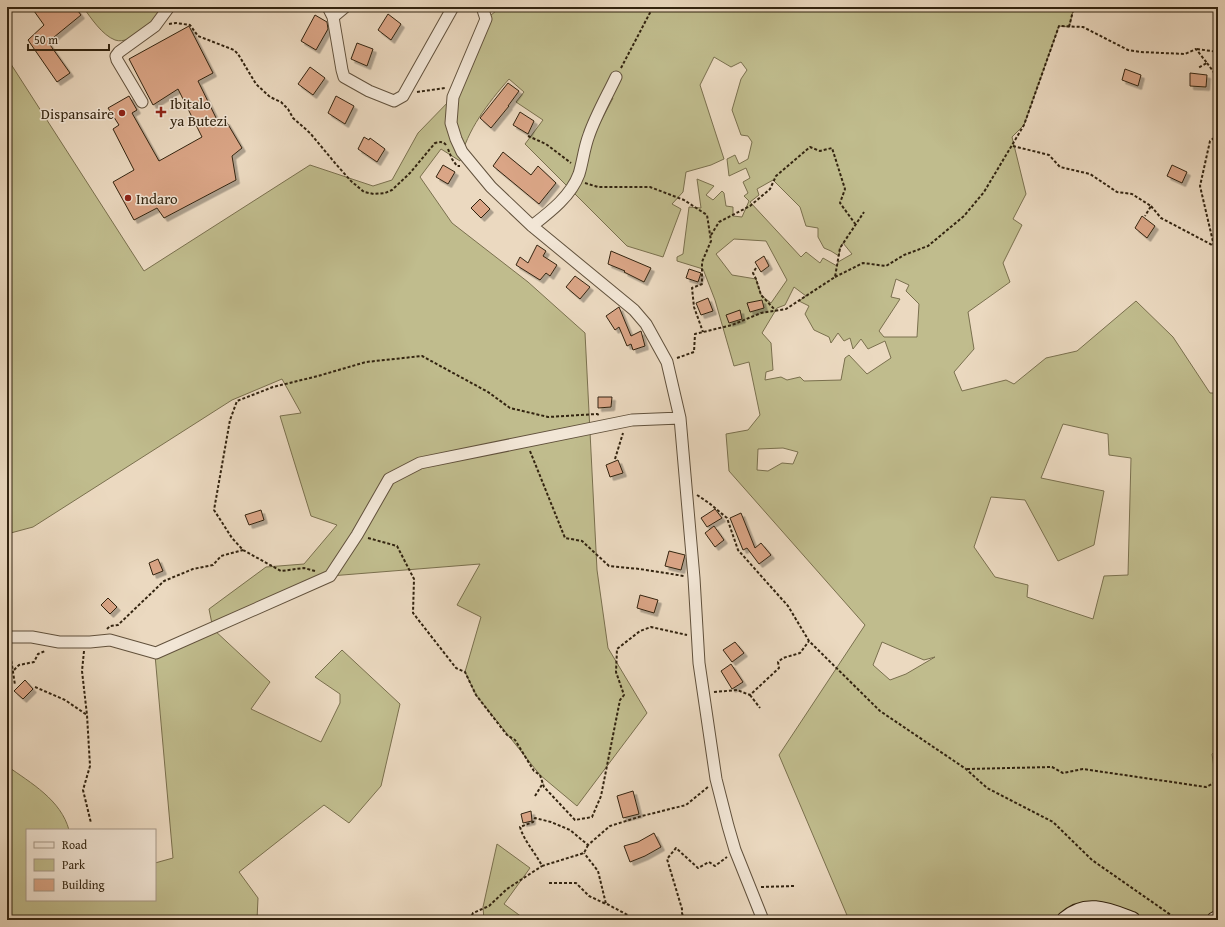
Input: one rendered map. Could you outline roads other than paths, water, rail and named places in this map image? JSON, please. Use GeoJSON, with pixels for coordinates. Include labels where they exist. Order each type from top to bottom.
{"type":"FeatureCollection","features":[{"type":"Feature","properties":{"kind":"street"},"geometry":{"type":"LineString","coordinates":[[142,102],[116,56],[119,52],[155,26],[169,7]]}},
{"type":"Feature","properties":{"kind":"street"},"geometry":{"type":"LineString","coordinates":[[345,7],[330,12],[344,77],[369,91],[394,101],[403,96],[453,7]]}},
{"type":"Feature","properties":{"kind":"street"},"geometry":{"type":"LineString","coordinates":[[482,7],[486,19],[452,97],[451,123],[462,152],[491,187],[532,226],[634,310],[646,324],[667,362],[680,418],[694,578],[699,664],[716,780],[735,850],[763,920]]}},
{"type":"Feature","properties":{"kind":"street"},"geometry":{"type":"LineString","coordinates":[[532,226],[560,203],[576,181],[591,128],[616,76]]}},
{"type":"Feature","properties":{"kind":"street"},"geometry":{"type":"LineString","coordinates":[[7,637],[32,637],[59,642],[114,641],[156,653],[330,576],[357,534],[389,479],[420,462],[628,420],[680,418]]}},
{"type":"Feature","properties":{"kind":"street"},"geometry":{"type":"LineString","coordinates":[[1065,920],[1074,912],[1090,909],[1110,912],[1132,920]]}},
{"type":"Feature","properties":{"kind":"street"},"geometry":{"type":"LineString","coordinates":[[1214,920],[1218,918]]}},
{"type":"Feature","properties":{"kind":"place","name":"Ibitalo ya Butezi"},"geometry":{"type":"Point","coordinates":[161,112]}},
{"type":"Feature","properties":{"kind":"place","name":"Dispansaire"},"geometry":{"type":"Point","coordinates":[122,113]}},
{"type":"Feature","properties":{"kind":"place","name":"Indaro"},"geometry":{"type":"Point","coordinates":[128,198]}}]}
